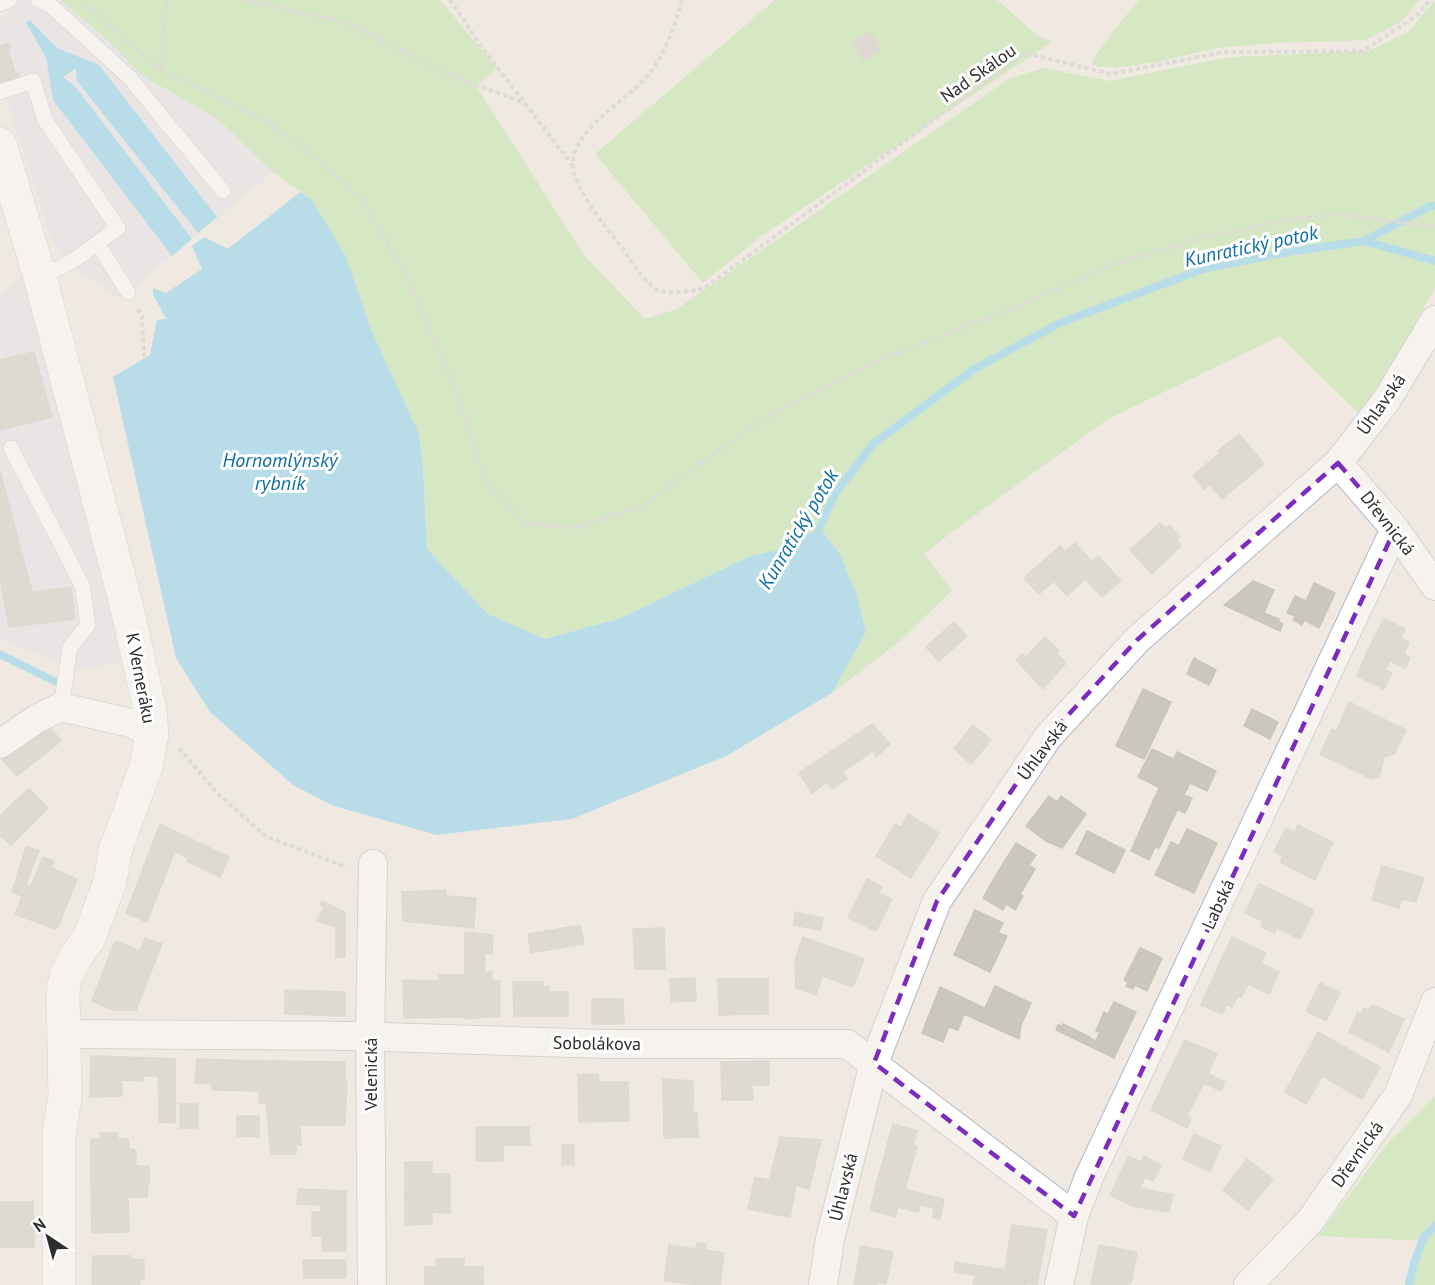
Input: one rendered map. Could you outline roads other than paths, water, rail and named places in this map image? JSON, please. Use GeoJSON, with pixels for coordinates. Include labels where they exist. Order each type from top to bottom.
{"type":"FeatureCollection","features":[{"type":"Feature","properties":{"kind":"street","name":"K Verneráku"},"geometry":{"type":"LineString","coordinates":[[0,144],[40,277],[127,608],[150,711],[164,739],[146,767],[115,851],[110,882],[89,938],[76,956],[66,976],[62,1003],[64,1097],[59,1132],[59,1285]]}},
{"type":"Feature","properties":{"kind":"street","name":"Úhlavská"},"geometry":{"type":"LineString","coordinates":[[823,1285],[830,1239],[874,1063],[937,901],[1048,737],[1137,640],[1338,463],[1386,401],[1435,320]]}},
{"type":"Feature","properties":{"kind":"street","name":"Dřevnická"},"geometry":{"type":"LineString","coordinates":[[1338,463],[1395,529],[1435,586]]}},
{"type":"Feature","properties":{"kind":"street","name":"Labská"},"geometry":{"type":"LineString","coordinates":[[1059,1285],[1074,1216],[1089,1177],[1395,529]]}},
{"type":"Feature","properties":{"kind":"street"},"geometry":{"type":"LineString","coordinates":[[0,744],[38,718],[61,707],[131,723],[164,739]]}},
{"type":"Feature","properties":{"kind":"street","name":"Velenická"},"geometry":{"type":"LineString","coordinates":[[372,1285],[370,1037],[373,870]]}},
{"type":"Feature","properties":{"kind":"street","name":"Dřevnická"},"geometry":{"type":"LineString","coordinates":[[1248,1285],[1310,1221],[1398,1095],[1435,1002]]}},
{"type":"Feature","properties":{"kind":"street","name":"Sobolákova"},"geometry":{"type":"LineString","coordinates":[[63,1034],[370,1037],[606,1044],[847,1044],[1074,1216]]}},
{"type":"Feature","properties":{"kind":"lane"},"geometry":{"type":"LineString","coordinates":[[0,4],[9,0]]}},
{"type":"Feature","properties":{"kind":"lane"},"geometry":{"type":"LineString","coordinates":[[38,0],[49,4],[129,77],[223,191]]}},
{"type":"Feature","properties":{"kind":"lane"},"geometry":{"type":"LineString","coordinates":[[0,92],[33,81],[45,120],[118,228],[73,261],[40,277]]}},
{"type":"Feature","properties":{"kind":"lane"},"geometry":{"type":"LineString","coordinates":[[97,243],[128,292]]}},
{"type":"Feature","properties":{"kind":"lane"},"geometry":{"type":"LineString","coordinates":[[11,448],[82,585],[88,626],[70,647],[61,707]]}},
{"type":"Feature","properties":{"kind":"water"},"geometry":{"type":"Polygon","coordinates":[[[30,20],[57,48],[99,65],[217,217],[198,233],[77,81],[76,68],[63,77],[74,85],[192,239],[172,256],[53,100],[46,57],[26,23],[30,20]]]}},
{"type":"Feature","properties":{"kind":"water","name":"Hornomlýnský rybník"},"geometry":{"type":"Polygon","coordinates":[[[300,192],[312,200],[345,254],[371,329],[419,434],[427,549],[488,614],[545,639],[621,618],[750,556],[777,550],[820,528],[840,554],[857,596],[866,632],[832,693],[726,756],[572,819],[437,835],[334,806],[293,785],[210,712],[176,658],[113,377],[150,355],[157,320],[166,319],[153,294],[153,288],[166,293],[202,269],[192,246],[204,237],[228,249],[300,192]]]}},
{"type":"Feature","properties":{"kind":"waterway"},"geometry":{"type":"LineString","coordinates":[[1364,241],[1430,206],[1435,206]]}},
{"type":"Feature","properties":{"kind":"waterway","name":"Kunratický potok"},"geometry":{"type":"LineString","coordinates":[[816,535],[835,494],[873,444],[974,369],[1060,323],[1203,269],[1288,252],[1364,241],[1435,261]]}},
{"type":"Feature","properties":{"kind":"waterway","name":"Kunratický potok"},"geometry":{"type":"LineString","coordinates":[[0,654],[58,683]]}},
{"type":"Feature","properties":{"kind":"waterway","name":"Kunratický potok"},"geometry":{"type":"LineString","coordinates":[[1409,1285],[1424,1237],[1435,1226]]}}]}
